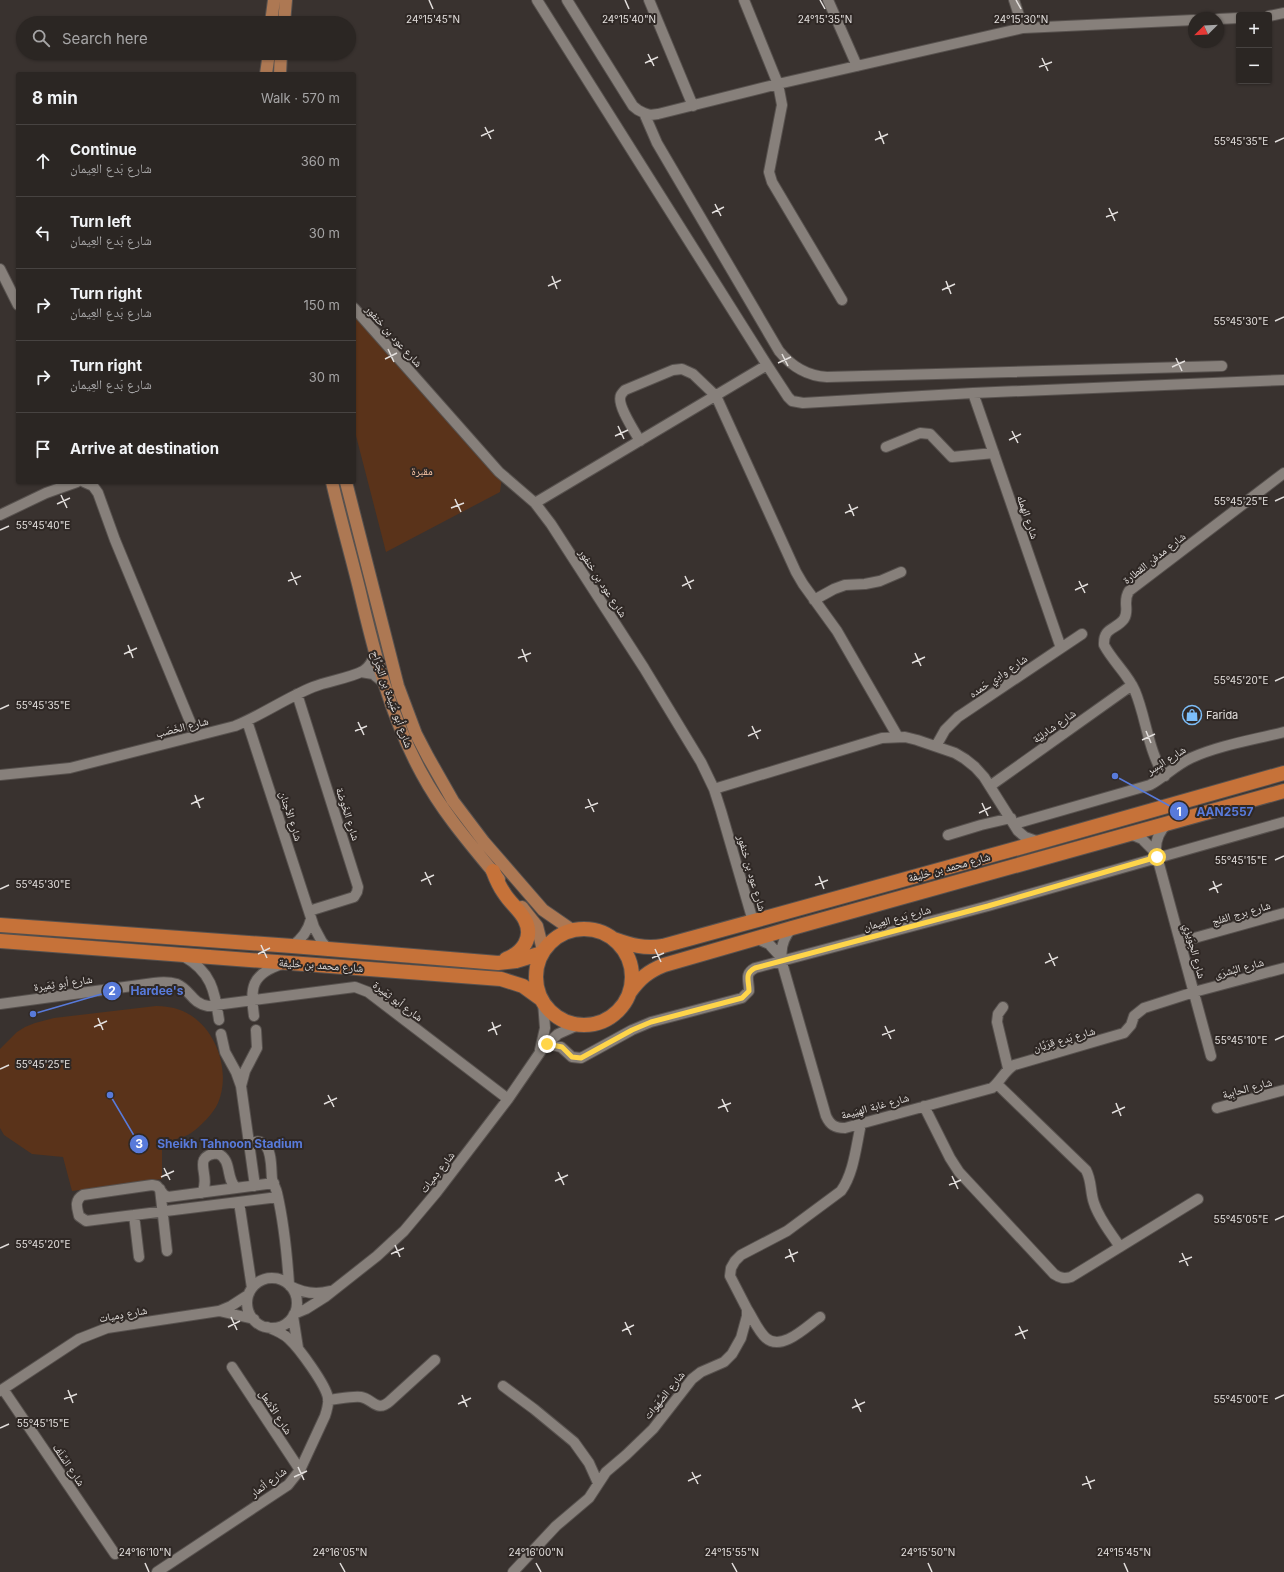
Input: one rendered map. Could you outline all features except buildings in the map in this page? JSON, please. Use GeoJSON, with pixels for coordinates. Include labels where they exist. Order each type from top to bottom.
{"type":"FeatureCollection","features":[{"type":"Feature","properties":{"kind":"highway","name":"شارع محمد بن خليفة"},"geometry":{"type":"LineString","coordinates":[[614,939],[633,946],[653,948],[689,940],[1284,774]]}},
{"type":"Feature","properties":{"kind":"highway","name":"شارع محمد بن خليفة"},"geometry":{"type":"LineString","coordinates":[[630,992],[643,976],[653,969],[755,938],[1284,790]]}},
{"type":"Feature","properties":{"kind":"highway"},"geometry":{"type":"LineString","coordinates":[[493,871],[503,892],[525,920],[528,932],[525,945],[521,950],[516,955],[498,963]]}},
{"type":"Feature","properties":{"kind":"highway","name":"شارع محمد بن خليفة"},"geometry":{"type":"LineString","coordinates":[[0,926],[292,946],[498,963],[525,959],[542,951]]}},
{"type":"Feature","properties":{"kind":"highway"},"geometry":{"type":"LineString","coordinates":[[583,928],[594,929],[614,939],[624,949],[630,963],[632,977],[630,992],[622,1007],[610,1018],[595,1024],[578,1025],[564,1021],[552,1013],[542,1001],[537,988],[535,976],[537,964],[542,951],[560,934],[583,928]]}},
{"type":"Feature","properties":{"kind":"highway","name":"شارع محمد بن خليفة"},"geometry":{"type":"LineString","coordinates":[[0,941],[178,953],[286,963],[501,979],[523,986],[542,1001]]}},
{"type":"Feature","properties":{"kind":"main road"},"geometry":{"type":"LineString","coordinates":[[272,16],[274,0]]}},
{"type":"Feature","properties":{"kind":"main road"},"geometry":{"type":"LineString","coordinates":[[285,16],[286,0]]}},
{"type":"Feature","properties":{"kind":"main road"},"geometry":{"type":"LineString","coordinates":[[266,72],[267,60]]}},
{"type":"Feature","properties":{"kind":"main road"},"geometry":{"type":"LineString","coordinates":[[280,72],[281,60]]}},
{"type":"Feature","properties":{"kind":"main road","name":"شارع أبو عُبَيدة بن الجَرَّاح"},"geometry":{"type":"LineString","coordinates":[[333,484],[375,653],[383,682],[399,726],[431,790],[462,836],[493,871],[537,926],[542,951]]}},
{"type":"Feature","properties":{"kind":"main road","name":"شارع أبو عُبَيدة بن الجَرَّاح"},"geometry":{"type":"LineString","coordinates":[[347,484],[398,686],[414,728],[428,757],[453,801],[484,842],[540,907],[549,915],[572,930]]}},
{"type":"Feature","properties":{"kind":"street"},"geometry":{"type":"LineString","coordinates":[[538,0],[767,365],[788,397],[798,403],[973,393],[1284,380]]}},
{"type":"Feature","properties":{"kind":"street"},"geometry":{"type":"LineString","coordinates":[[567,0],[633,106],[644,113],[650,114],[658,114],[693,106],[778,84],[1023,28],[1188,20]]}},
{"type":"Feature","properties":{"kind":"street"},"geometry":{"type":"LineString","coordinates":[[649,0],[693,106]]}},
{"type":"Feature","properties":{"kind":"street"},"geometry":{"type":"LineString","coordinates":[[744,0],[778,84],[782,105],[782,114],[770,172],[772,182],[842,300]]}},
{"type":"Feature","properties":{"kind":"street"},"geometry":{"type":"LineString","coordinates":[[828,0],[857,66]]}},
{"type":"Feature","properties":{"kind":"street"},"geometry":{"type":"LineString","coordinates":[[1014,0],[1023,28]]}},
{"type":"Feature","properties":{"kind":"street"},"geometry":{"type":"LineString","coordinates":[[1272,16],[1284,14]]}},
{"type":"Feature","properties":{"kind":"street"},"geometry":{"type":"LineString","coordinates":[[1224,19],[1236,18]]}},
{"type":"Feature","properties":{"kind":"street"},"geometry":{"type":"LineString","coordinates":[[644,113],[657,143],[780,351],[790,363],[804,372],[827,377],[1222,366]]}},
{"type":"Feature","properties":{"kind":"street"},"geometry":{"type":"LineString","coordinates":[[0,269],[16,300]]}},
{"type":"Feature","properties":{"kind":"street","name":"شارع عود بن خنفور"},"geometry":{"type":"LineString","coordinates":[[356,310],[499,472],[535,503],[551,524],[644,668],[701,762],[714,789],[722,811],[754,921]]}},
{"type":"Feature","properties":{"kind":"street"},"geometry":{"type":"LineString","coordinates":[[535,503],[767,365]]}},
{"type":"Feature","properties":{"kind":"street"},"geometry":{"type":"LineString","coordinates":[[640,441],[622,407],[620,400],[621,394],[625,390],[673,370],[682,369],[693,374],[716,396],[796,572],[844,643],[898,737]]}},
{"type":"Feature","properties":{"kind":"street","name":"شارع الهمله"},"geometry":{"type":"LineString","coordinates":[[973,393],[1061,648]]}},
{"type":"Feature","properties":{"kind":"street"},"geometry":{"type":"LineString","coordinates":[[886,447],[920,433],[930,434],[952,457],[994,453]]}},
{"type":"Feature","properties":{"kind":"street","name":"شارع مدفن القطارة"},"geometry":{"type":"LineString","coordinates":[[1165,776],[1157,763],[1140,705],[1132,685],[1104,645],[1104,639],[1106,634],[1125,618],[1127,613],[1125,602],[1126,596],[1134,588],[1284,473]]}},
{"type":"Feature","properties":{"kind":"street"},"geometry":{"type":"LineString","coordinates":[[0,515],[46,493],[71,484]]}},
{"type":"Feature","properties":{"kind":"street"},"geometry":{"type":"LineString","coordinates":[[92,484],[98,493],[114,540],[196,736]]}},
{"type":"Feature","properties":{"kind":"street"},"geometry":{"type":"LineString","coordinates":[[814,600],[844,585],[880,582],[901,572]]}},
{"type":"Feature","properties":{"kind":"street","name":"شارع وادِي حَمده"},"geometry":{"type":"LineString","coordinates":[[936,746],[945,730],[958,717],[1082,634]]}},
{"type":"Feature","properties":{"kind":"street"},"geometry":{"type":"LineString","coordinates":[[361,672],[370,664],[375,653]]}},
{"type":"Feature","properties":{"kind":"street"},"geometry":{"type":"LineString","coordinates":[[361,672],[373,674],[383,682]]}},
{"type":"Feature","properties":{"kind":"street","name":"شارع الخَصَب"},"geometry":{"type":"LineString","coordinates":[[0,775],[70,768],[196,736],[247,721],[297,694],[322,683],[361,672]]}},
{"type":"Feature","properties":{"kind":"street","name":"شارع شادلِيَّة"},"geometry":{"type":"LineString","coordinates":[[990,786],[1132,685]]}},
{"type":"Feature","properties":{"kind":"street","name":"شارع الخَوضة"},"geometry":{"type":"LineString","coordinates":[[297,694],[358,887],[354,897],[310,915]]}},
{"type":"Feature","properties":{"kind":"street","name":"شارع الأجنان"},"geometry":{"type":"LineString","coordinates":[[247,721],[317,935],[328,949]]}},
{"type":"Feature","properties":{"kind":"street","name":"شارع البِسِر"},"geometry":{"type":"LineString","coordinates":[[948,835],[989,823],[1012,821],[1150,785],[1165,776],[1181,763],[1202,753],[1284,732]]}},
{"type":"Feature","properties":{"kind":"street"},"geometry":{"type":"LineString","coordinates":[[714,789],[872,740],[898,737],[917,740],[955,753],[975,767],[990,786],[1012,821],[1030,840],[1040,842]]}},
{"type":"Feature","properties":{"kind":"street"},"geometry":{"type":"LineString","coordinates":[[1007,851],[1016,840],[1012,821]]}},
{"type":"Feature","properties":{"kind":"street","name":"شارع بَدع العِيمان"},"geometry":{"type":"LineString","coordinates":[[547,1044],[562,1047],[569,1056],[584,1058],[632,1030],[651,1022],[742,998],[749,991],[747,979],[749,972],[755,968],[988,906],[1157,855],[1284,822]]}},
{"type":"Feature","properties":{"kind":"street","name":"شارع الحِوَيزِي"},"geometry":{"type":"LineString","coordinates":[[1168,823],[1158,836],[1156,842],[1157,855],[1212,1056]]}},
{"type":"Feature","properties":{"kind":"street"},"geometry":{"type":"LineString","coordinates":[[1130,834],[1142,839],[1157,855]]}},
{"type":"Feature","properties":{"kind":"street","name":"شارع برج الفلج"},"geometry":{"type":"LineString","coordinates":[[1180,942],[1284,913]]}},
{"type":"Feature","properties":{"kind":"street"},"geometry":{"type":"LineString","coordinates":[[292,946],[302,937],[309,925],[310,915]]}},
{"type":"Feature","properties":{"kind":"street","name":"شارع غابة الهِيَيمة"},"geometry":{"type":"LineString","coordinates":[[782,961],[782,943],[784,937],[792,928]]}},
{"type":"Feature","properties":{"kind":"street","name":"شارع غابة الهِيَيمة"},"geometry":{"type":"LineString","coordinates":[[755,938],[769,944],[777,952],[782,961],[828,1121],[833,1126],[844,1128],[861,1124],[992,1088],[997,1084]]}},
{"type":"Feature","properties":{"kind":"street"},"geometry":{"type":"LineString","coordinates":[[178,953],[195,964],[226,998],[234,999],[241,998],[248,994],[257,980],[267,970],[286,963]]}},
{"type":"Feature","properties":{"kind":"street","name":"شارع البُشرَى"},"geometry":{"type":"LineString","coordinates":[[1134,1016],[1144,1008],[1194,992],[1284,968]]}},
{"type":"Feature","properties":{"kind":"street"},"geometry":{"type":"LineString","coordinates":[[210,981],[216,996],[219,1020]]}},
{"type":"Feature","properties":{"kind":"street","name":"شارع أبو ثِمَيرة"},"geometry":{"type":"LineString","coordinates":[[0,1004],[162,982],[172,983],[182,987],[196,1002],[202,1005],[217,1006],[348,988],[361,989],[368,992],[508,1099]]}},
{"type":"Feature","properties":{"kind":"street"},"geometry":{"type":"LineString","coordinates":[[252,988],[254,1016]]}},
{"type":"Feature","properties":{"kind":"street","name":"شارع دِميات"},"geometry":{"type":"LineString","coordinates":[[539,1053],[545,1028],[542,1001]]}},
{"type":"Feature","properties":{"kind":"street"},"geometry":{"type":"LineString","coordinates":[[1003,1007],[998,1014],[996,1022],[1008,1068],[997,1084],[1086,1170],[1091,1182],[1093,1201],[1096,1209],[1120,1247]]}},
{"type":"Feature","properties":{"kind":"street","name":"شارع بَدع قِرَيَّان"},"geometry":{"type":"LineString","coordinates":[[1008,1068],[1014,1065],[1120,1036],[1128,1030],[1134,1016]]}},
{"type":"Feature","properties":{"kind":"street","name":"شارع دِميات"},"geometry":{"type":"LineString","coordinates":[[293,1315],[306,1309],[336,1289],[377,1256],[404,1231],[436,1193],[508,1099],[539,1053],[558,1034],[578,1025]]}},
{"type":"Feature","properties":{"kind":"street"},"geometry":{"type":"LineString","coordinates":[[241,1086],[245,1071],[253,1057],[258,1043],[256,1030]]}},
{"type":"Feature","properties":{"kind":"street"},"geometry":{"type":"LineString","coordinates":[[221,1034],[223,1048],[236,1072],[241,1086],[255,1186]]}},
{"type":"Feature","properties":{"kind":"street"},"geometry":{"type":"LineString","coordinates":[[229,1059],[241,1062],[253,1057]]}},
{"type":"Feature","properties":{"kind":"street","name":"شارع الحابِية"},"geometry":{"type":"LineString","coordinates":[[1217,1108],[1284,1090]]}},
{"type":"Feature","properties":{"kind":"street"},"geometry":{"type":"LineString","coordinates":[[924,1106],[950,1158],[959,1172],[1059,1278],[1065,1279],[1071,1277],[1198,1199]]}},
{"type":"Feature","properties":{"kind":"street"},"geometry":{"type":"LineString","coordinates":[[820,1317],[786,1341],[775,1342],[765,1337],[731,1280],[730,1272],[732,1264],[740,1255],[787,1231],[841,1191],[850,1172],[861,1124]]}},
{"type":"Feature","properties":{"kind":"street"},"geometry":{"type":"LineString","coordinates":[[249,1144],[257,1141],[267,1147],[278,1197],[288,1263],[289,1285]]}},
{"type":"Feature","properties":{"kind":"street"},"geometry":{"type":"LineString","coordinates":[[202,1192],[206,1180],[203,1160],[207,1156],[217,1154],[223,1156],[227,1162],[230,1181],[236,1188]]}},
{"type":"Feature","properties":{"kind":"street"},"geometry":{"type":"LineString","coordinates":[[274,1184],[168,1197],[154,1185],[83,1195],[77,1201],[79,1216],[86,1221],[278,1197]]}},
{"type":"Feature","properties":{"kind":"street"},"geometry":{"type":"LineString","coordinates":[[160,1189],[167,1251]]}},
{"type":"Feature","properties":{"kind":"street"},"geometry":{"type":"LineString","coordinates":[[238,1202],[250,1292]]}},
{"type":"Feature","properties":{"kind":"street"},"geometry":{"type":"LineString","coordinates":[[134,1215],[139,1256]]}},
{"type":"Feature","properties":{"kind":"street"},"geometry":{"type":"LineString","coordinates":[[268,1327],[275,1327],[288,1322],[296,1307],[294,1292],[289,1285],[276,1278],[269,1278],[256,1283],[250,1292],[247,1303],[249,1312],[258,1323],[285,1336],[299,1350],[322,1384],[328,1400],[360,1397],[375,1405],[387,1404],[435,1360]]}},
{"type":"Feature","properties":{"kind":"street","name":"شارع دِميات"},"geometry":{"type":"LineString","coordinates":[[289,1285],[296,1290],[312,1293],[320,1293],[336,1289]]}},
{"type":"Feature","properties":{"kind":"street","name":"شارع دِميات"},"geometry":{"type":"LineString","coordinates":[[2,1390],[79,1339],[97,1330],[219,1311],[231,1306],[250,1292]]}},
{"type":"Feature","properties":{"kind":"street","name":"شارع الصَّهَوات"},"geometry":{"type":"LineString","coordinates":[[513,1572],[556,1526],[588,1498],[606,1472],[626,1455],[652,1429],[692,1379],[701,1372],[724,1362],[732,1354],[738,1345],[743,1331],[747,1316],[747,1309]]}},
{"type":"Feature","properties":{"kind":"street","name":"شارع دِميات"},"geometry":{"type":"LineString","coordinates":[[219,1311],[254,1319]]}},
{"type":"Feature","properties":{"kind":"street"},"geometry":{"type":"LineString","coordinates":[[293,1315],[299,1350]]}},
{"type":"Feature","properties":{"kind":"street","name":"شارع الأشعل"},"geometry":{"type":"LineString","coordinates":[[232,1367],[300,1470]]}},
{"type":"Feature","properties":{"kind":"street"},"geometry":{"type":"LineString","coordinates":[[503,1386],[574,1442],[589,1463],[598,1483]]}},
{"type":"Feature","properties":{"kind":"street","name":"شارع السَّلَف"},"geometry":{"type":"LineString","coordinates":[[2,1390],[115,1554]]}},
{"type":"Feature","properties":{"kind":"street","name":"شارع أتمار"},"geometry":{"type":"LineString","coordinates":[[157,1572],[288,1485],[300,1470],[325,1416],[328,1408],[328,1400]]}},
{"type":"Feature","properties":{"kind":"green space","name":"مقبرة"},"geometry":{"type":"Polygon","coordinates":[[[356,313],[502,478],[500,492],[386,552],[356,436],[356,313]]]}},
{"type":"Feature","properties":{"kind":"green space"},"geometry":{"type":"Polygon","coordinates":[[[156,1006],[177,1009],[192,1016],[203,1025],[211,1036],[221,1062],[223,1076],[222,1090],[218,1103],[206,1120],[191,1133],[181,1138],[162,1143],[162,1179],[72,1191],[63,1157],[32,1154],[4,1135],[0,1128],[0,1049],[17,1032],[35,1023],[54,1018],[156,1006]]]}},
{"type":"Feature","properties":{"kind":"place","name":"Farida"},"geometry":{"type":"Point","coordinates":[1192,715]}},
{"type":"Feature","properties":{"kind":"place","name":"AAN2557"},"geometry":{"type":"Point","coordinates":[1115,776]}},
{"type":"Feature","properties":{"kind":"place","name":"Hardee's"},"geometry":{"type":"Point","coordinates":[33,1014]}},
{"type":"Feature","properties":{"kind":"place","name":"Sheikh Tahnoon Stadium"},"geometry":{"type":"Point","coordinates":[110,1095]}},
{"type":"Feature","properties":{"kind":"route"},"geometry":{"type":"LineString","coordinates":[[547,1044],[562,1047],[569,1056],[578,1059],[584,1058],[632,1030],[651,1022],[742,998],[749,991],[747,976],[749,972],[755,968],[988,906],[1157,857]]}}]}
